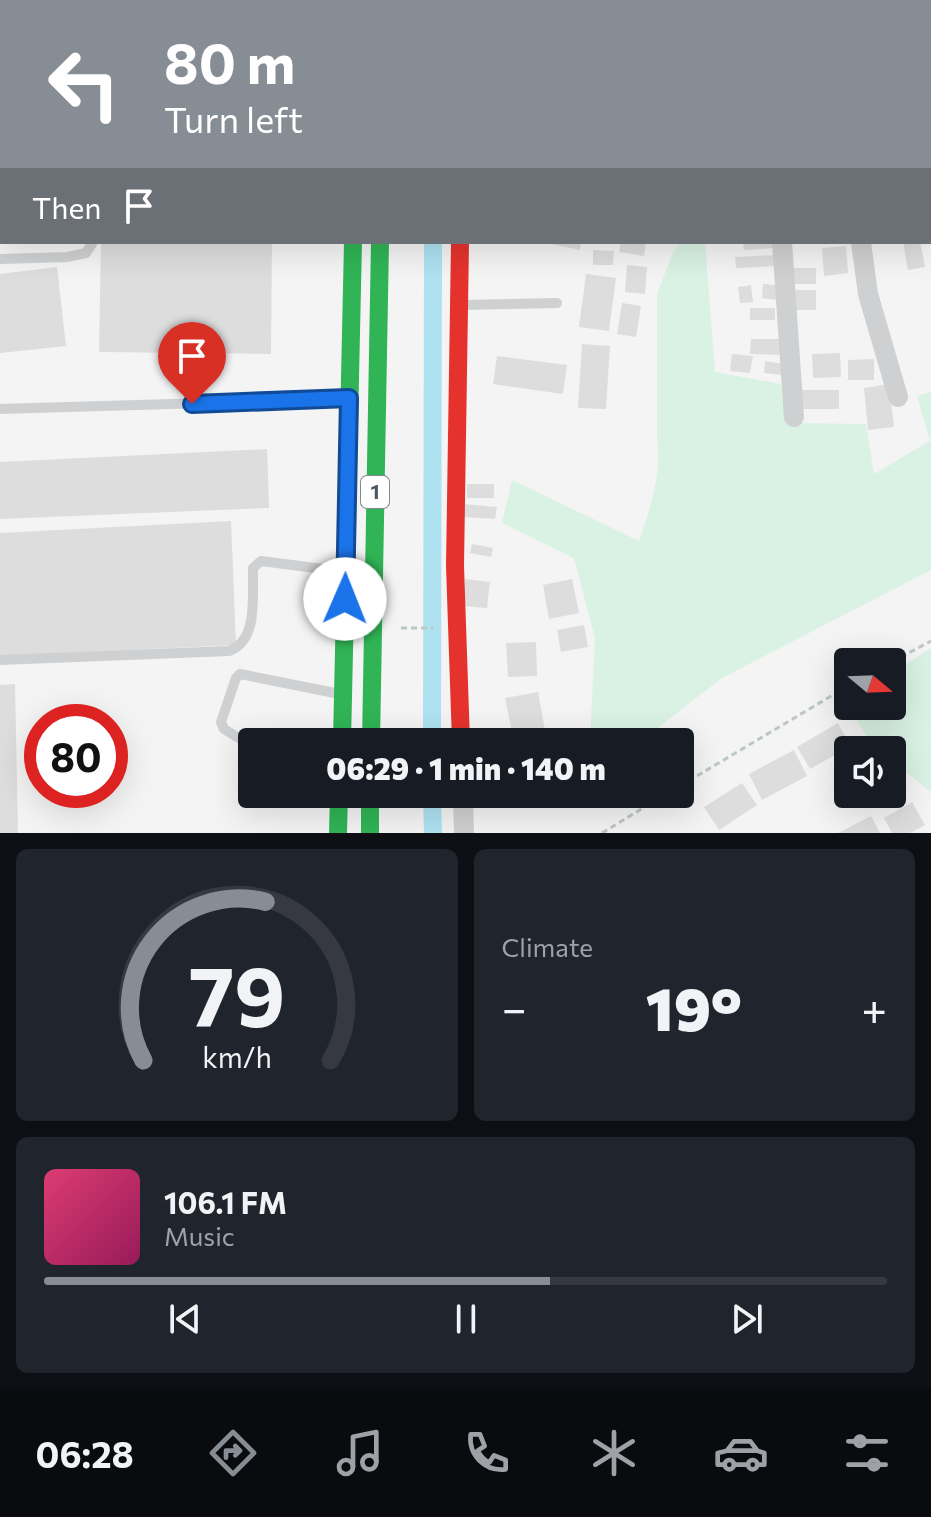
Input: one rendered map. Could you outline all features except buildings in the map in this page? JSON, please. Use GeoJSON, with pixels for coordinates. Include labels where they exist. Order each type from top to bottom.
{"type":"FeatureCollection","features":[{"type":"Feature","properties":{"kind":"main road","name":"1"},"geometry":{"type":"LineString","coordinates":[[343,728],[353,244]]}},
{"type":"Feature","properties":{"kind":"main road","name":"1"},"geometry":{"type":"LineString","coordinates":[[371,728],[380,244]]}},
{"type":"Feature","properties":{"kind":"main road"},"geometry":{"type":"LineString","coordinates":[[460,244],[455,566],[461,728]]}},
{"type":"Feature","properties":{"kind":"main road"},"geometry":{"type":"LineString","coordinates":[[337,808],[338,833]]}},
{"type":"Feature","properties":{"kind":"main road"},"geometry":{"type":"LineString","coordinates":[[370,808],[370,833]]}},
{"type":"Feature","properties":{"kind":"street"},"geometry":{"type":"LineString","coordinates":[[782,244],[794,417]]}},
{"type":"Feature","properties":{"kind":"street"},"geometry":{"type":"LineString","coordinates":[[861,244],[868,294],[898,397]]}},
{"type":"Feature","properties":{"kind":"street"},"geometry":{"type":"LineString","coordinates":[[463,808],[464,833]]}},
{"type":"Feature","properties":{"kind":"lane"},"geometry":{"type":"LineString","coordinates":[[0,259],[67,257],[86,253],[92,244]]}},
{"type":"Feature","properties":{"kind":"lane"},"geometry":{"type":"LineString","coordinates":[[459,305],[557,303]]}},
{"type":"Feature","properties":{"kind":"lane"},"geometry":{"type":"LineString","coordinates":[[0,409],[349,398]]}},
{"type":"Feature","properties":{"kind":"lane"},"geometry":{"type":"LineString","coordinates":[[0,660],[229,651],[240,647],[248,637],[253,568],[261,561],[345,572]]}},
{"type":"Feature","properties":{"kind":"lane"},"geometry":{"type":"LineString","coordinates":[[238,738],[224,729],[221,722],[240,674],[344,695]]}},
{"type":"Feature","properties":{"kind":"path"},"geometry":{"type":"LineString","coordinates":[[394,628],[443,628]]}},
{"type":"Feature","properties":{"kind":"path"},"geometry":{"type":"LineString","coordinates":[[906,654],[931,641]]}},
{"type":"Feature","properties":{"kind":"path"},"geometry":{"type":"LineString","coordinates":[[694,778],[834,694]]}},
{"type":"Feature","properties":{"kind":"path"},"geometry":{"type":"LineString","coordinates":[[602,833],[643,808]]}},
{"type":"Feature","properties":{"kind":"green space"},"geometry":{"type":"Polygon","coordinates":[[[679,244],[705,244],[715,372],[786,385],[790,423],[866,424],[874,474],[930,441],[917,396],[931,392],[931,570],[722,678],[657,728],[591,728],[595,638],[574,558],[502,523],[512,480],[639,541],[658,464],[657,294],[679,244]]]}},
{"type":"Feature","properties":{"kind":"green space"},"geometry":{"type":"Polygon","coordinates":[[[931,648],[931,792],[906,772],[906,736],[867,736],[857,720],[906,720],[906,664],[931,648]]]}},
{"type":"Feature","properties":{"kind":"waterway"},"geometry":{"type":"LineString","coordinates":[[432,728],[433,244]]}},
{"type":"Feature","properties":{"kind":"waterway"},"geometry":{"type":"LineString","coordinates":[[432,808],[433,833]]}},
{"type":"Feature","properties":{"kind":"traffic: fast"},"geometry":{"type":"LineString","coordinates":[[342,728],[353,244]]}},
{"type":"Feature","properties":{"kind":"traffic: fast"},"geometry":{"type":"LineString","coordinates":[[371,728],[380,244]]}},
{"type":"Feature","properties":{"kind":"traffic: fast"},"geometry":{"type":"LineString","coordinates":[[338,833],[339,808]]}},
{"type":"Feature","properties":{"kind":"traffic: fast"},"geometry":{"type":"LineString","coordinates":[[370,808],[370,833]]}},
{"type":"Feature","properties":{"kind":"traffic: jam"},"geometry":{"type":"LineString","coordinates":[[460,244],[455,566],[461,728]]}},
{"type":"Feature","properties":{"kind":"route"},"geometry":{"type":"LineString","coordinates":[[192,404],[349,398],[345,599]]}}]}
